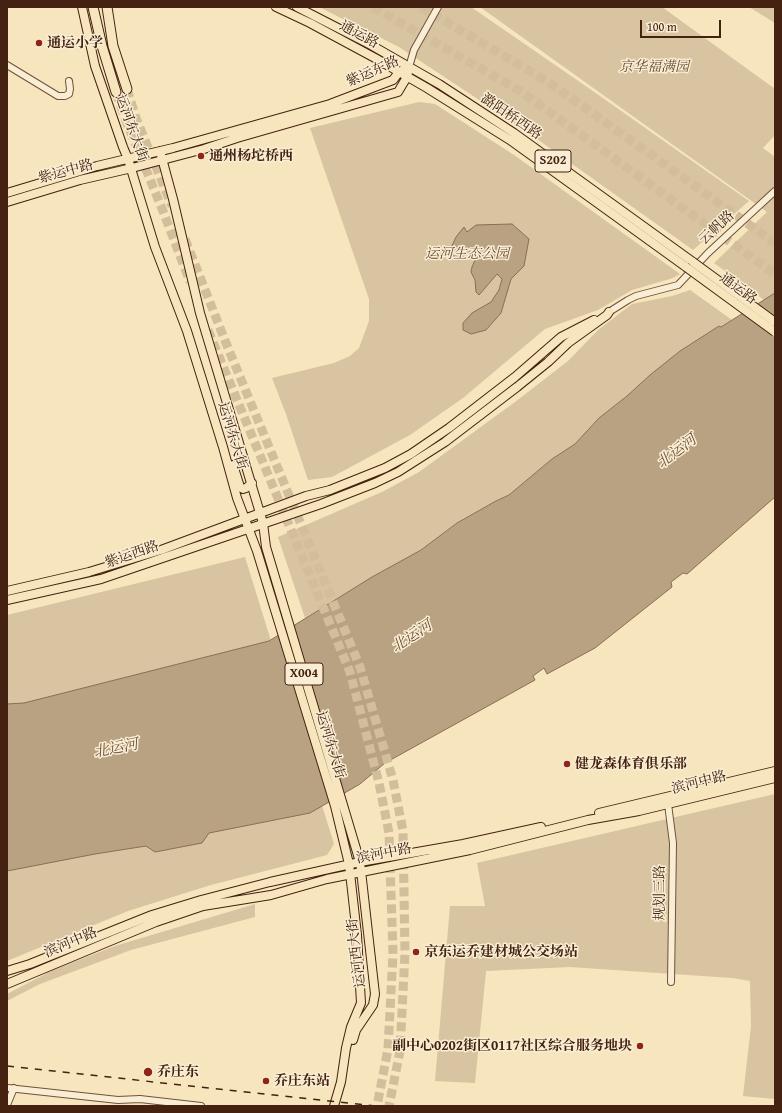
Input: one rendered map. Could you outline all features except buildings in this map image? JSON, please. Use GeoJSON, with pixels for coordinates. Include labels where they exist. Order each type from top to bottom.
{"type":"FeatureCollection","features":[{"type":"Feature","properties":{"kind":"highway"},"geometry":{"type":"LineString","coordinates":[[94,7],[102,46],[116,92]]}},
{"type":"Feature","properties":{"kind":"highway"},"geometry":{"type":"LineString","coordinates":[[107,7],[113,46],[127,89]]}},
{"type":"Feature","properties":{"kind":"main road","name":"运河东大街"},"geometry":{"type":"LineString","coordinates":[[82,7],[95,66],[123,148],[132,168],[155,247],[187,331],[223,447],[237,498],[257,551],[339,804],[360,862]]}},
{"type":"Feature","properties":{"kind":"main road","name":"通运路"},"geometry":{"type":"LineString","coordinates":[[276,7],[310,23],[407,77]]}},
{"type":"Feature","properties":{"kind":"main road","name":"通运路"},"geometry":{"type":"LineString","coordinates":[[297,7],[308,9],[394,57],[409,67]]}},
{"type":"Feature","properties":{"kind":"main road","name":"紫运东路"},"geometry":{"type":"LineString","coordinates":[[128,159],[245,129],[330,104],[393,80],[399,72],[409,67]]}},
{"type":"Feature","properties":{"kind":"main road","name":"紫运东路"},"geometry":{"type":"LineString","coordinates":[[132,168],[398,92],[407,77],[409,67]]}},
{"type":"Feature","properties":{"kind":"main road","name":"潞阳桥西路"},"geometry":{"type":"LineString","coordinates":[[409,67],[439,84],[514,133],[690,265]]}},
{"type":"Feature","properties":{"kind":"main road","name":"潞阳桥西路"},"geometry":{"type":"LineString","coordinates":[[407,77],[510,140],[690,265]]}},
{"type":"Feature","properties":{"kind":"main road","name":"运河东大街"},"geometry":{"type":"LineString","coordinates":[[160,151],[200,313],[252,483],[263,523],[264,540],[339,804],[350,875]]}},
{"type":"Feature","properties":{"kind":"main road","name":"紫运中路"},"geometry":{"type":"LineString","coordinates":[[7,193],[97,166],[128,159]]}},
{"type":"Feature","properties":{"kind":"main road","name":"紫运中路"},"geometry":{"type":"LineString","coordinates":[[7,202],[80,180],[132,168]]}},
{"type":"Feature","properties":{"kind":"main road","name":"通运路"},"geometry":{"type":"LineString","coordinates":[[690,265],[775,322]]}},
{"type":"Feature","properties":{"kind":"main road","name":"通运路"},"geometry":{"type":"LineString","coordinates":[[690,265],[775,332]]}},
{"type":"Feature","properties":{"kind":"main road","name":"紫运西路"},"geometry":{"type":"LineString","coordinates":[[7,591],[89,572],[161,550],[306,496],[330,490],[361,478],[411,454],[449,428],[515,377],[561,337],[609,312]]}},
{"type":"Feature","properties":{"kind":"main road","name":"紫运西路"},"geometry":{"type":"LineString","coordinates":[[7,600],[101,579],[321,504],[375,483],[398,472],[445,442],[517,387],[609,312]]}},
{"type":"Feature","properties":{"kind":"main road"},"geometry":{"type":"LineString","coordinates":[[223,447],[232,462],[240,487],[243,489],[252,483]]}},
{"type":"Feature","properties":{"kind":"main road","name":"滨河中路"},"geometry":{"type":"LineString","coordinates":[[7,971],[30,964],[152,915],[201,900],[270,882],[349,864],[500,836],[775,771]]}},
{"type":"Feature","properties":{"kind":"main road","name":"滨河中路"},"geometry":{"type":"LineString","coordinates":[[7,984],[156,922],[203,906],[271,895],[327,879],[470,850],[588,820],[639,812],[775,778]]}},
{"type":"Feature","properties":{"kind":"main road","name":"运河西大街"},"geometry":{"type":"LineString","coordinates":[[340,1106],[352,1042],[356,1030],[373,1005],[375,994],[360,862]]}},
{"type":"Feature","properties":{"kind":"main road","name":"运河西大街"},"geometry":{"type":"LineString","coordinates":[[334,1106],[341,1082],[351,1027],[361,1003],[357,935],[350,875]]}},
{"type":"Feature","properties":{"kind":"street"},"geometry":{"type":"LineString","coordinates":[[409,67],[414,50],[438,7]]}},
{"type":"Feature","properties":{"kind":"street"},"geometry":{"type":"LineString","coordinates":[[7,66],[58,96],[65,96],[69,94],[69,81]]}},
{"type":"Feature","properties":{"kind":"street","name":"云帆路"},"geometry":{"type":"LineString","coordinates":[[609,312],[636,296],[678,286],[708,253],[775,191]]}},
{"type":"Feature","properties":{"kind":"street","name":"规划三路"},"geometry":{"type":"LineString","coordinates":[[668,804],[673,843],[671,982]]}},
{"type":"Feature","properties":{"kind":"street"},"geometry":{"type":"LineString","coordinates":[[7,1105],[11,1088],[118,1100],[140,1099],[201,1106]]}},
{"type":"Feature","properties":{"kind":"green space"},"geometry":{"type":"Polygon","coordinates":[[[319,7],[471,7],[749,201],[693,250],[523,129],[399,47],[319,7]]]}},
{"type":"Feature","properties":{"kind":"green space","name":"京华福满园"},"geometry":{"type":"Polygon","coordinates":[[[480,7],[662,7],[775,89],[775,135],[763,148],[775,157],[775,308],[714,263],[767,212],[480,7]]]}},
{"type":"Feature","properties":{"kind":"green space"},"geometry":{"type":"Polygon","coordinates":[[[749,7],[775,7],[775,23],[749,7]]]}},
{"type":"Feature","properties":{"kind":"green space","name":"运河生态公园"},"geometry":{"type":"Polygon","coordinates":[[[419,102],[435,104],[514,155],[680,274],[673,278],[632,290],[598,310],[545,329],[463,398],[410,435],[332,477],[308,480],[286,414],[272,378],[334,363],[350,356],[359,348],[369,321],[369,299],[310,128],[419,102]]]}},
{"type":"Feature","properties":{"kind":"green space"},"geometry":{"type":"Polygon","coordinates":[[[690,290],[732,320],[721,327],[719,326],[681,351],[650,375],[627,396],[599,418],[575,444],[552,459],[509,495],[457,523],[421,550],[372,577],[305,618],[278,537],[382,492],[419,472],[515,402],[568,361],[598,330],[632,304],[672,296],[690,290]]]}},
{"type":"Feature","properties":{"kind":"green space"},"geometry":{"type":"Polygon","coordinates":[[[245,557],[334,844],[327,855],[211,885],[128,911],[7,961],[7,615],[245,557]]]}},
{"type":"Feature","properties":{"kind":"green space"},"geometry":{"type":"Polygon","coordinates":[[[775,794],[775,1099],[743,1096],[751,1026],[750,981],[732,978],[570,967],[486,971],[475,1083],[435,1081],[450,906],[485,906],[477,863],[775,794]]]}},
{"type":"Feature","properties":{"kind":"green space"},"geometry":{"type":"Polygon","coordinates":[[[255,904],[255,917],[131,950],[40,984],[7,1001],[7,994],[53,970],[115,946],[255,904]]]}},
{"type":"Feature","properties":{"kind":"water"},"geometry":{"type":"Polygon","coordinates":[[[512,224],[529,239],[524,266],[511,279],[501,313],[486,330],[471,334],[463,330],[463,323],[472,313],[491,302],[499,290],[502,279],[497,274],[479,295],[476,292],[475,280],[471,272],[475,260],[474,254],[467,254],[459,260],[453,256],[450,250],[456,237],[464,227],[467,232],[476,225],[512,224]]]}},
{"type":"Feature","properties":{"kind":"water","name":"北运河"},"geometry":{"type":"Polygon","coordinates":[[[775,293],[775,497],[687,574],[683,573],[671,582],[672,587],[595,648],[547,674],[544,668],[533,676],[535,680],[385,763],[360,784],[310,813],[209,833],[202,843],[155,852],[146,846],[7,871],[7,704],[24,703],[269,641],[372,577],[421,550],[457,523],[509,495],[552,459],[575,444],[599,418],[680,351],[775,293]]]}},
{"type":"Feature","properties":{"kind":"tunnel"},"geometry":{"type":"LineString","coordinates":[[373,7],[520,91],[775,274]]}},
{"type":"Feature","properties":{"kind":"tunnel"},"geometry":{"type":"LineString","coordinates":[[421,7],[550,83],[775,243]]}},
{"type":"Feature","properties":{"kind":"tunnel"},"geometry":{"type":"LineString","coordinates":[[127,89],[136,118],[172,206]]}},
{"type":"Feature","properties":{"kind":"tunnel"},"geometry":{"type":"LineString","coordinates":[[116,92],[126,121],[190,282]]}},
{"type":"Feature","properties":{"kind":"tunnel"},"geometry":{"type":"LineString","coordinates":[[185,239],[226,343],[360,667],[393,780],[403,831],[405,953],[400,1051],[389,1106]]}},
{"type":"Feature","properties":{"kind":"tunnel"},"geometry":{"type":"LineString","coordinates":[[208,330],[350,672],[379,783],[389,833],[393,954],[388,1049],[377,1106]]}},
{"type":"Feature","properties":{"kind":"railway"},"geometry":{"type":"LineString","coordinates":[[7,1066],[375,1106]]}},
{"type":"Feature","properties":{"kind":"place","name":"通运小学"},"geometry":{"type":"Point","coordinates":[39,43]}},
{"type":"Feature","properties":{"kind":"place","name":"通州杨坨桥西"},"geometry":{"type":"Point","coordinates":[201,156]}},
{"type":"Feature","properties":{"kind":"place","name":"健龙森体育俱乐部"},"geometry":{"type":"Point","coordinates":[567,764]}},
{"type":"Feature","properties":{"kind":"place","name":"京东运乔建材城公交场站"},"geometry":{"type":"Point","coordinates":[416,952]}},
{"type":"Feature","properties":{"kind":"place","name":"副中心0202街区0117社区综合服务地块"},"geometry":{"type":"Point","coordinates":[640,1046]}},
{"type":"Feature","properties":{"kind":"place","name":"乔庄东"},"geometry":{"type":"Point","coordinates":[148,1072]}},
{"type":"Feature","properties":{"kind":"place","name":"乔庄东站"},"geometry":{"type":"Point","coordinates":[266,1081]}}]}
